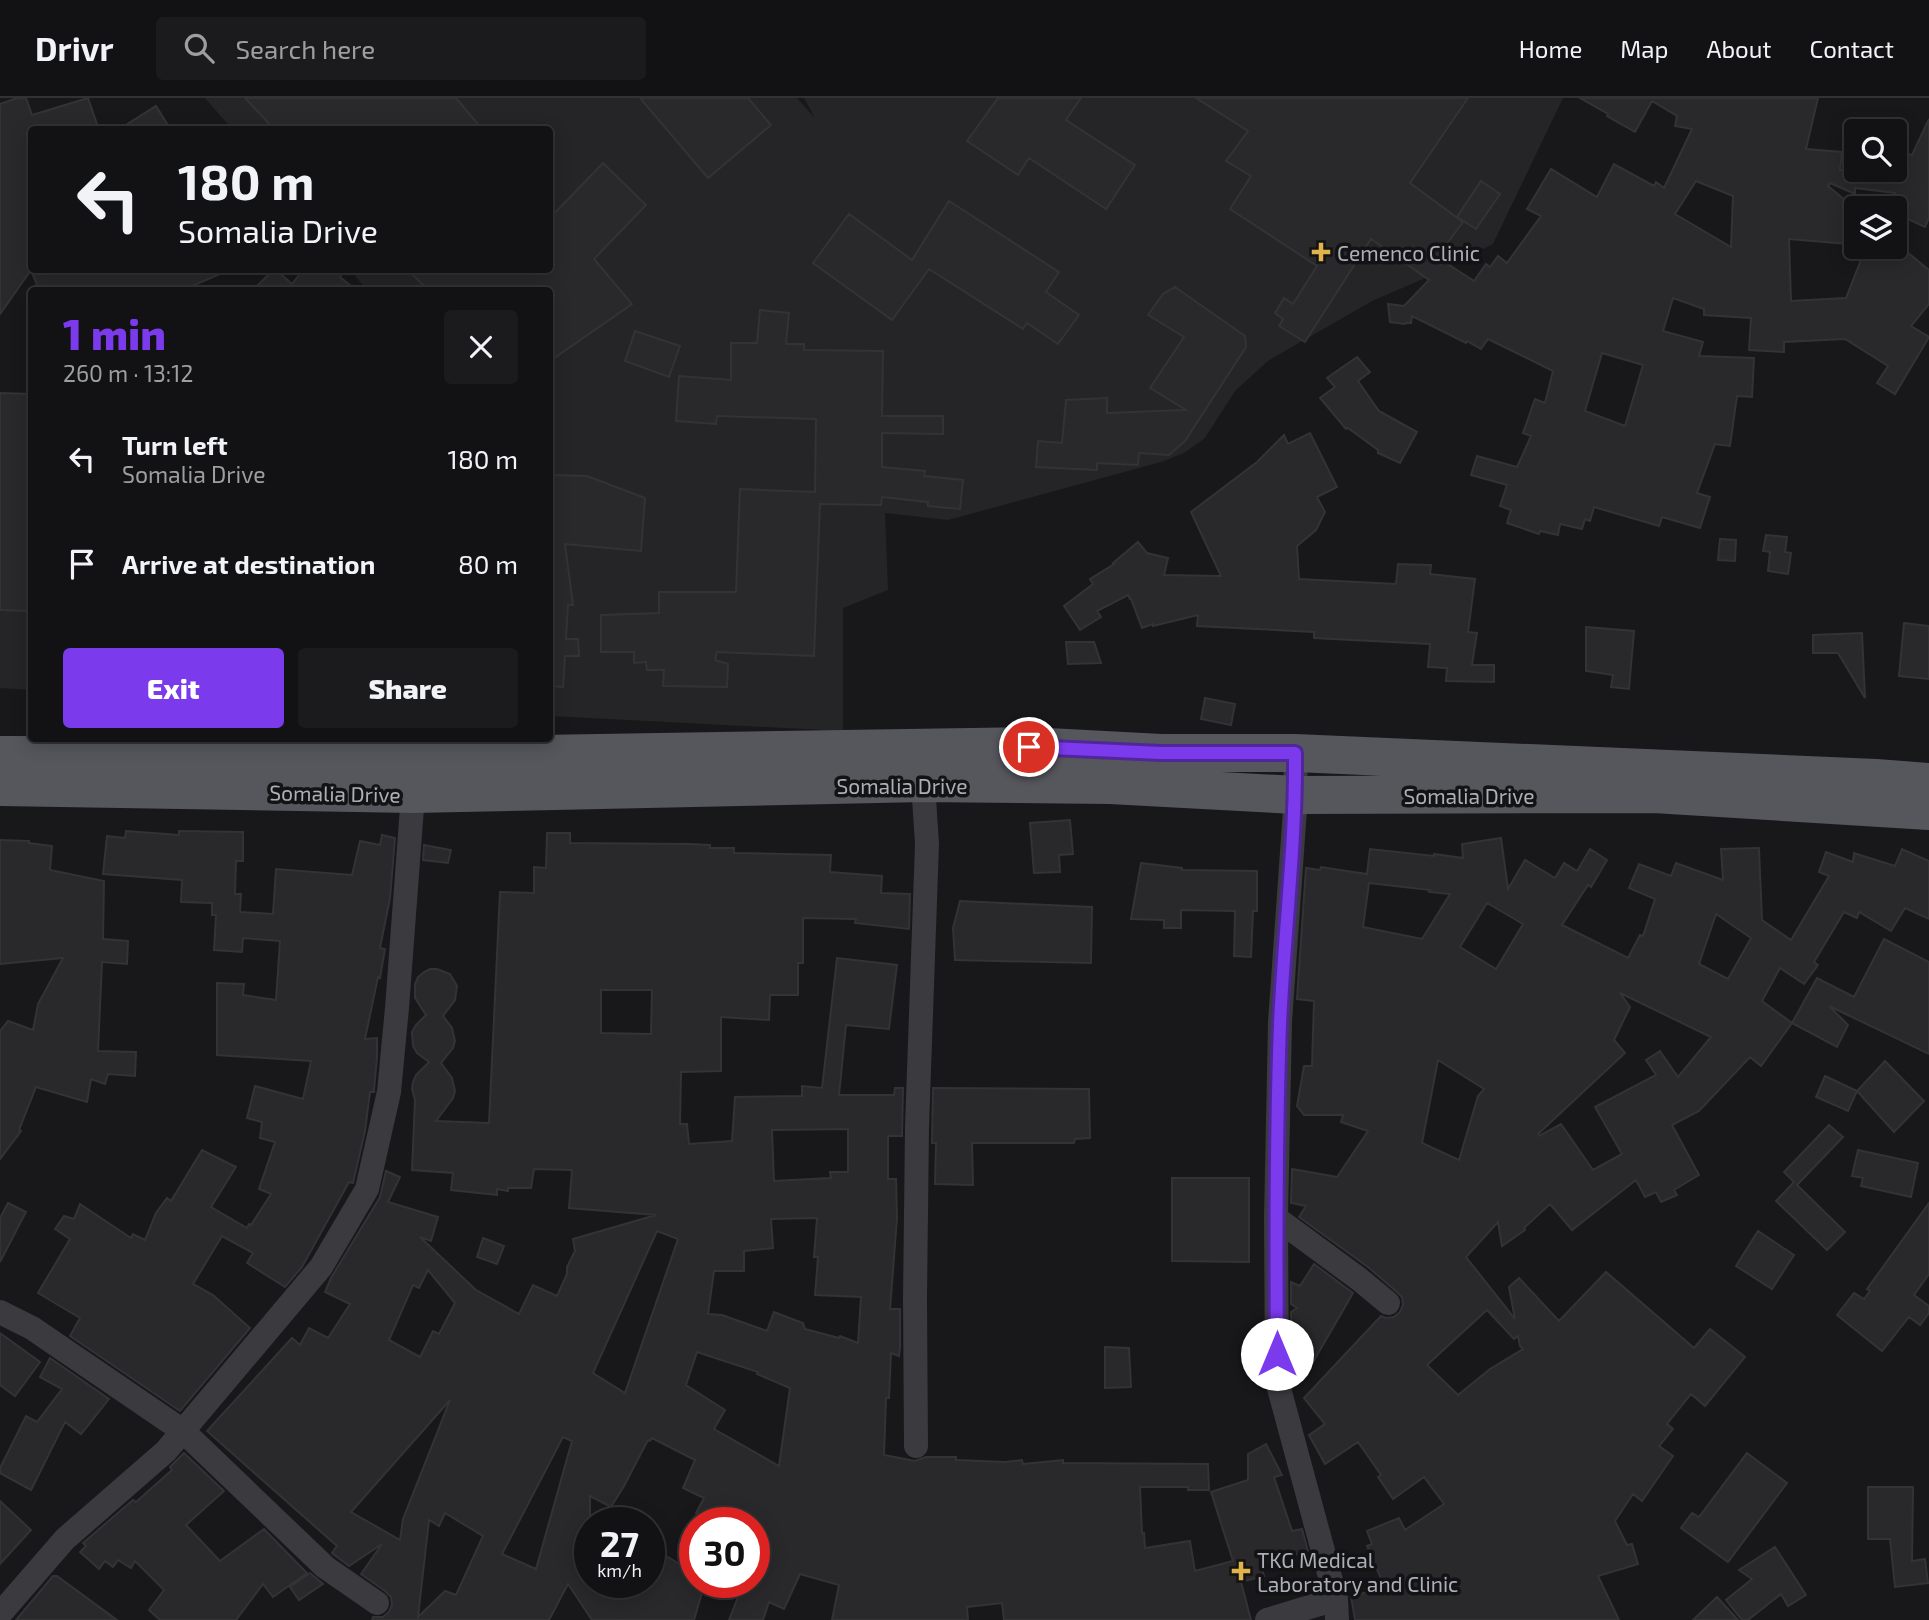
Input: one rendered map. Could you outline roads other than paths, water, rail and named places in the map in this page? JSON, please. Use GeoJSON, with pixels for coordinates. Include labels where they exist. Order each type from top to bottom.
{"type":"FeatureCollection","features":[{"type":"Feature","properties":{"kind":"main road","name":"Somalia Drive"},"geometry":{"type":"LineString","coordinates":[[15,771],[450,755],[1029,747],[1161,753],[1295,753],[1929,782]]}},
{"type":"Feature","properties":{"kind":"main road"},"geometry":{"type":"LineString","coordinates":[[450,755],[454,793]]}},
{"type":"Feature","properties":{"kind":"main road","name":"Somalia Drive"},"geometry":{"type":"LineString","coordinates":[[15,771],[413,794],[923,783],[1110,785],[1296,795],[1654,794],[1929,811]]}},
{"type":"Feature","properties":{"kind":"street"},"geometry":{"type":"LineString","coordinates":[[1267,1620],[1336,1609],[1277,1381],[1276,1218],[1280,1022],[1296,795],[1295,753]]}},
{"type":"Feature","properties":{"kind":"street"},"geometry":{"type":"LineString","coordinates":[[916,1446],[917,1127],[927,844],[923,783]]}},
{"type":"Feature","properties":{"kind":"street"},"geometry":{"type":"LineString","coordinates":[[0,1614],[65,1539],[166,1451],[321,1267],[367,1189],[389,1091],[413,794]]}},
{"type":"Feature","properties":{"kind":"street"},"geometry":{"type":"LineString","coordinates":[[1276,1218],[1388,1303]]}},
{"type":"Feature","properties":{"kind":"street"},"geometry":{"type":"LineString","coordinates":[[0,1312],[32,1328],[183,1431],[326,1567],[377,1603]]}},
{"type":"Feature","properties":{"kind":"place","name":"Cemenco Clinic"},"geometry":{"type":"Point","coordinates":[1321,252]}},
{"type":"Feature","properties":{"kind":"place","name":"TKG Medical Laboratory and Clinic"},"geometry":{"type":"Point","coordinates":[1241,1571]}}]}
